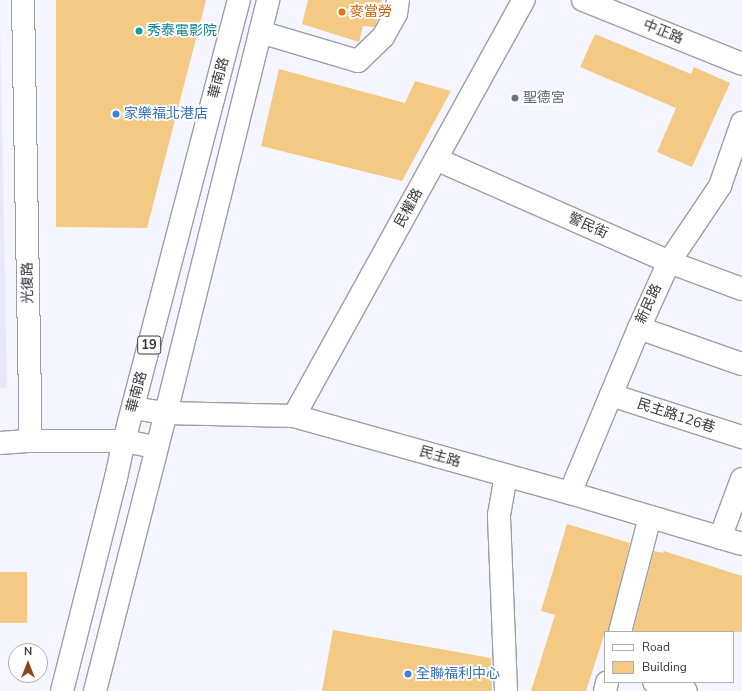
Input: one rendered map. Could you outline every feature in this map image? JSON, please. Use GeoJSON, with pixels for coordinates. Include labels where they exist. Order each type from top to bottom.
{"type":"FeatureCollection","features":[{"type":"Feature","properties":{"kind":"street","name":"光復路"},"geometry":{"type":"LineString","coordinates":[[23,0],[31,441]]}},
{"type":"Feature","properties":{"kind":"street","name":"華南路"},"geometry":{"type":"LineString","coordinates":[[62,691],[124,441],[239,0]]}},
{"type":"Feature","properties":{"kind":"street","name":"華南路"},"geometry":{"type":"LineString","coordinates":[[95,691],[156,447],[166,413],[268,0]]}},
{"type":"Feature","properties":{"kind":"street"},"geometry":{"type":"LineString","coordinates":[[260,32],[358,61],[383,37],[396,14],[398,0]]}},
{"type":"Feature","properties":{"kind":"street","name":"民權路"},"geometry":{"type":"LineString","coordinates":[[294,416],[524,0]]}},
{"type":"Feature","properties":{"kind":"street","name":"中正路"},"geometry":{"type":"LineString","coordinates":[[583,0],[742,64]]}},
{"type":"Feature","properties":{"kind":"street","name":"新民路"},"geometry":{"type":"LineString","coordinates":[[570,493],[639,328],[669,262],[720,186],[742,123]]}},
{"type":"Feature","properties":{"kind":"street","name":"警民街"},"geometry":{"type":"LineString","coordinates":[[436,159],[669,262],[742,289]]}},
{"type":"Feature","properties":{"kind":"street"},"geometry":{"type":"LineString","coordinates":[[639,328],[742,364]]}},
{"type":"Feature","properties":{"kind":"street","name":"民主路126巷"},"geometry":{"type":"LineString","coordinates":[[611,395],[742,437]]}},
{"type":"Feature","properties":{"kind":"street","name":"民主路"},"geometry":{"type":"LineString","coordinates":[[133,408],[166,413],[294,416],[570,493],[742,544]]}},
{"type":"Feature","properties":{"kind":"street"},"geometry":{"type":"LineString","coordinates":[[0,443],[31,441],[124,441],[156,447]]}},
{"type":"Feature","properties":{"kind":"street"},"geometry":{"type":"LineString","coordinates":[[506,476],[499,515],[506,691]]}},
{"type":"Feature","properties":{"kind":"street"},"geometry":{"type":"LineString","coordinates":[[720,538],[742,478]]}},
{"type":"Feature","properties":{"kind":"street"},"geometry":{"type":"LineString","coordinates":[[620,631],[650,517]]}},
{"type":"Feature","properties":{"kind":"street"},"geometry":{"type":"LineString","coordinates":[[658,683],[686,691]]}},
{"type":"Feature","properties":{"kind":"shaded area"},"geometry":{"type":"Polygon","coordinates":[[[0,21],[7,388],[0,388],[0,21]]]}},
{"type":"Feature","properties":{"kind":"building","name":"家樂福北港店"},"geometry":{"type":"Polygon","coordinates":[[[56,0],[206,0],[147,228],[56,227],[56,0]]]}},
{"type":"Feature","properties":{"kind":"building","name":"麥當勞"},"geometry":{"type":"Polygon","coordinates":[[[308,0],[382,0],[377,22],[374,27],[363,26],[359,42],[302,24],[308,0]]]}},
{"type":"Feature","properties":{"kind":"building"},"geometry":{"type":"Polygon","coordinates":[[[595,34],[691,74],[694,67],[730,83],[692,167],[657,152],[676,108],[580,67],[595,34]]]}},
{"type":"Feature","properties":{"kind":"building"},"geometry":{"type":"Polygon","coordinates":[[[279,69],[405,103],[415,81],[451,91],[402,181],[261,146],[279,69]]]}},
{"type":"Feature","properties":{"kind":"building"},"geometry":{"type":"Polygon","coordinates":[[[567,524],[630,543],[608,631],[604,631],[586,691],[531,691],[555,615],[541,611],[567,524]]]}},
{"type":"Feature","properties":{"kind":"building"},"geometry":{"type":"Polygon","coordinates":[[[654,551],[663,553],[664,551],[742,576],[742,632],[633,631],[654,551]]]}},
{"type":"Feature","properties":{"kind":"building"},"geometry":{"type":"Polygon","coordinates":[[[0,572],[27,572],[27,623],[0,623],[0,572]]]}},
{"type":"Feature","properties":{"kind":"building","name":"全聯福利中心"},"geometry":{"type":"Polygon","coordinates":[[[333,630],[491,658],[492,691],[322,691],[333,630]]]}},
{"type":"Feature","properties":{"kind":"place","name":"麥當勞"},"geometry":{"type":"Point","coordinates":[342,12]}},
{"type":"Feature","properties":{"kind":"place","name":"秀泰電影院"},"geometry":{"type":"Point","coordinates":[139,31]}},
{"type":"Feature","properties":{"kind":"place","name":"聖德宮"},"geometry":{"type":"Point","coordinates":[515,98]}},
{"type":"Feature","properties":{"kind":"place","name":"家樂福北港店"},"geometry":{"type":"Point","coordinates":[116,114]}},
{"type":"Feature","properties":{"kind":"place","name":"全聯福利中心"},"geometry":{"type":"Point","coordinates":[408,674]}}]}
